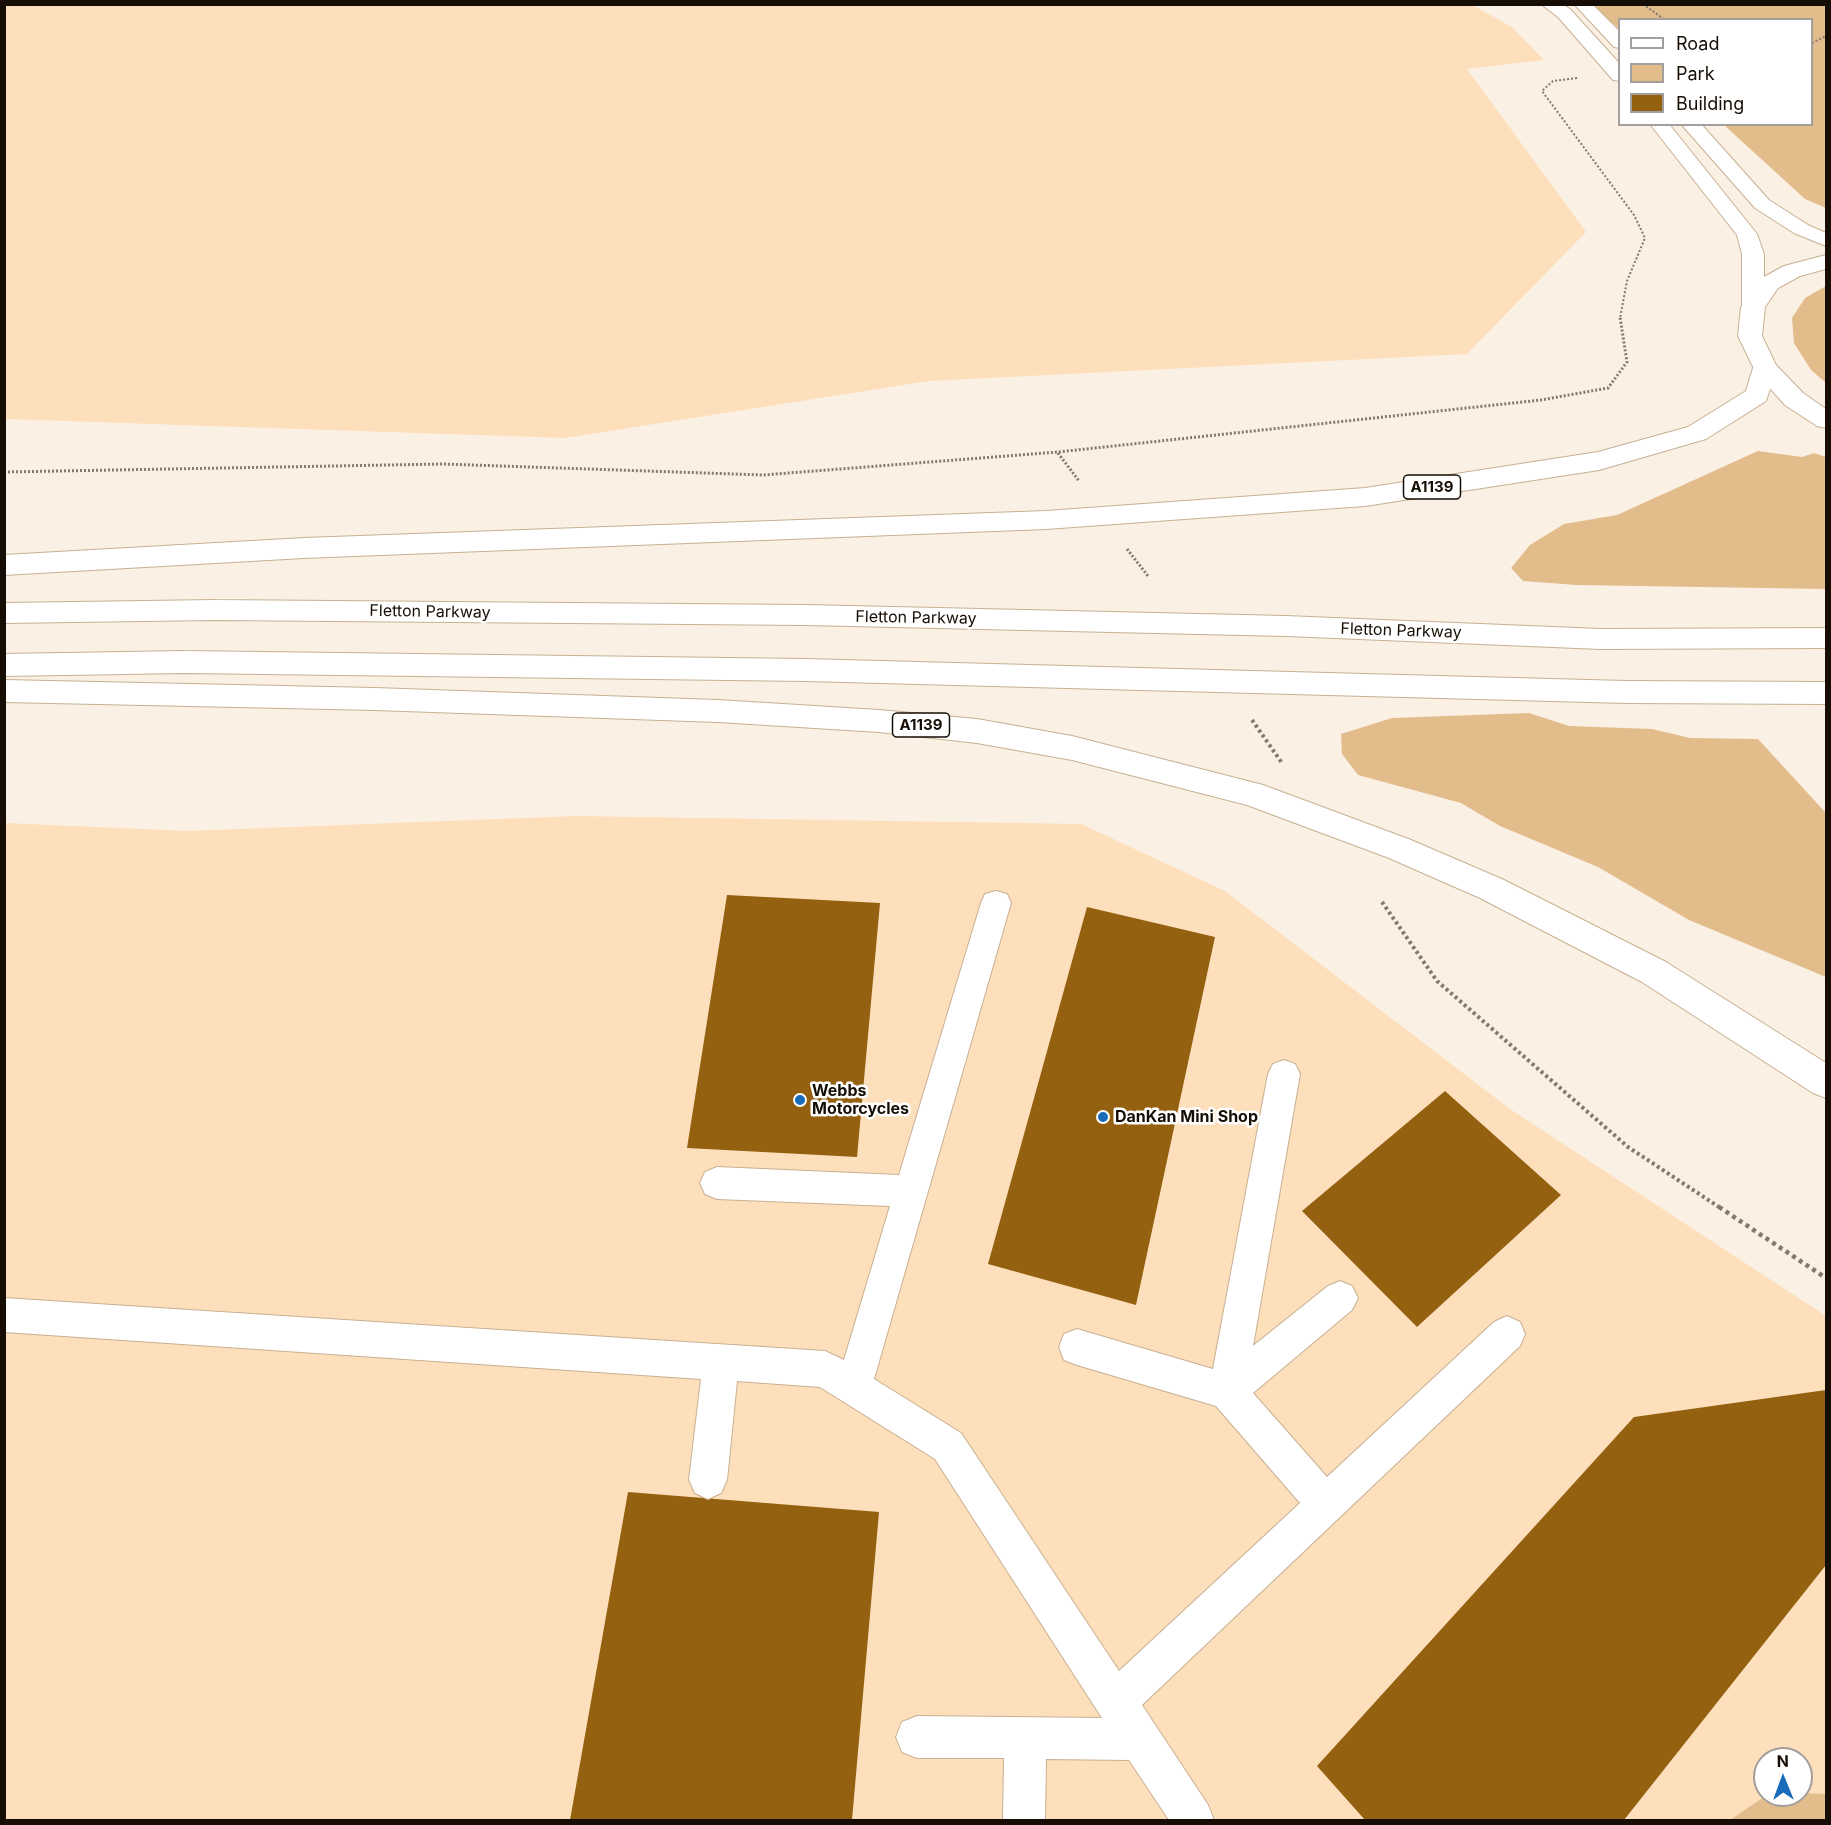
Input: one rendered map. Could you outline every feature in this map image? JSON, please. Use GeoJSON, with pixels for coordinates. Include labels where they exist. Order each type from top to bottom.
{"type":"FeatureCollection","features":[{"type":"Feature","properties":{"kind":"main road"},"geometry":{"type":"LineString","coordinates":[[1827,262],[1792,271],[1770,283],[1753,307],[1750,336],[1765,368],[1794,399],[1827,420]]}},
{"type":"Feature","properties":{"kind":"main road","name":"A1139"},"geometry":{"type":"LineString","coordinates":[[4,565],[304,548],[1046,520],[1365,497],[1599,461],[1697,432],[1727,416],[1757,395],[1765,368]]}},
{"type":"Feature","properties":{"kind":"main road","name":"Fletton Parkway"},"geometry":{"type":"LineString","coordinates":[[4,614],[227,610],[806,615],[1286,626],[1601,639],[1827,638]]}},
{"type":"Feature","properties":{"kind":"main road"},"geometry":{"type":"LineString","coordinates":[[4,665],[185,662],[806,670],[1330,682],[1626,692],[1827,693]]}},
{"type":"Feature","properties":{"kind":"main road","name":"A1139"},"geometry":{"type":"LineString","coordinates":[[4,691],[375,699],[729,712],[879,721],[976,731],[1072,748],[1252,794],[1328,820],[1482,885],[1654,972],[1827,1082]]}},
{"type":"Feature","properties":{"kind":"lane"},"geometry":{"type":"LineString","coordinates":[[1549,4],[1564,13],[1618,74]]}},
{"type":"Feature","properties":{"kind":"lane"},"geometry":{"type":"LineString","coordinates":[[1582,4],[1618,41]]}},
{"type":"Feature","properties":{"kind":"lane"},"geometry":{"type":"LineString","coordinates":[[1661,126],[1747,234],[1753,254],[1753,307]]}},
{"type":"Feature","properties":{"kind":"lane"},"geometry":{"type":"LineString","coordinates":[[1692,126],[1762,204],[1801,229],[1827,240]]}},
{"type":"Feature","properties":{"kind":"lane"},"geometry":{"type":"LineString","coordinates":[[854,1386],[996,903]]}},
{"type":"Feature","properties":{"kind":"lane"},"geometry":{"type":"LineString","coordinates":[[1227,1391],[1284,1074]]}},
{"type":"Feature","properties":{"kind":"lane"},"geometry":{"type":"LineString","coordinates":[[717,1183],[911,1191]]}},
{"type":"Feature","properties":{"kind":"lane"},"geometry":{"type":"LineString","coordinates":[[1227,1391],[1340,1298]]}},
{"type":"Feature","properties":{"kind":"lane"},"geometry":{"type":"LineString","coordinates":[[4,1315],[825,1369],[948,1446],[1193,1821]]}},
{"type":"Feature","properties":{"kind":"lane"},"geometry":{"type":"LineString","coordinates":[[1116,1702],[1507,1334]]}},
{"type":"Feature","properties":{"kind":"lane"},"geometry":{"type":"LineString","coordinates":[[1077,1347],[1227,1391],[1326,1504]]}},
{"type":"Feature","properties":{"kind":"lane"},"geometry":{"type":"LineString","coordinates":[[708,1480],[721,1362]]}},
{"type":"Feature","properties":{"kind":"lane"},"geometry":{"type":"LineString","coordinates":[[917,1737],[1140,1739]]}},
{"type":"Feature","properties":{"kind":"lane"},"geometry":{"type":"LineString","coordinates":[[1024,1739],[1024,1821]]}},
{"type":"Feature","properties":{"kind":"path"},"geometry":{"type":"LineString","coordinates":[[1643,4],[1662,18]]}},
{"type":"Feature","properties":{"kind":"path"},"geometry":{"type":"LineString","coordinates":[[1813,43],[1827,36]]}},
{"type":"Feature","properties":{"kind":"path"},"geometry":{"type":"LineString","coordinates":[[4,472],[443,464],[763,475],[1058,452],[1541,400],[1608,388],[1627,362],[1620,318],[1627,281],[1645,238],[1634,215],[1542,91],[1553,81]]}},
{"type":"Feature","properties":{"kind":"path"},"geometry":{"type":"LineString","coordinates":[[1058,452],[1083,486]]}},
{"type":"Feature","properties":{"kind":"path"},"geometry":{"type":"LineString","coordinates":[[1123,545],[1148,576]]}},
{"type":"Feature","properties":{"kind":"path"},"geometry":{"type":"LineString","coordinates":[[1250,717],[1286,769]]}},
{"type":"Feature","properties":{"kind":"path"},"geometry":{"type":"LineString","coordinates":[[1382,902],[1437,981],[1628,1147],[1827,1278]]}},
{"type":"Feature","properties":{"kind":"shaded area"},"geometry":{"type":"Polygon","coordinates":[[[5,4],[1472,5],[1512,27],[1544,60],[1467,69],[1586,232],[1467,354],[929,381],[565,438],[5,419],[5,4]]]}},
{"type":"Feature","properties":{"kind":"shaded area"},"geometry":{"type":"Polygon","coordinates":[[[576,816],[1081,824],[1225,891],[1510,1109],[1826,1316],[1826,1820],[5,1820],[5,823],[187,831],[576,816]]]}},
{"type":"Feature","properties":{"kind":"green space"},"geometry":{"type":"Polygon","coordinates":[[[1593,5],[1826,5],[1826,208],[1805,199],[1725,126],[1813,126],[1813,18],[1618,18],[1618,28],[1593,5]]]}},
{"type":"Feature","properties":{"kind":"green space"},"geometry":{"type":"Polygon","coordinates":[[[1826,286],[1826,383],[1811,370],[1794,343],[1792,318],[1805,298],[1826,286]]]}},
{"type":"Feature","properties":{"kind":"green space"},"geometry":{"type":"Polygon","coordinates":[[[1758,451],[1802,457],[1814,453],[1826,457],[1826,589],[1577,585],[1523,581],[1511,568],[1530,545],[1564,524],[1617,515],[1758,451]]]}},
{"type":"Feature","properties":{"kind":"green space"},"geometry":{"type":"Polygon","coordinates":[[[1529,713],[1569,726],[1652,729],[1690,738],[1758,739],[1826,813],[1826,977],[1689,920],[1598,867],[1500,826],[1461,803],[1358,775],[1342,754],[1341,734],[1392,718],[1529,713]]]}},
{"type":"Feature","properties":{"kind":"green space"},"geometry":{"type":"Polygon","coordinates":[[[1813,1793],[1826,1794],[1826,1820],[1730,1820],[1753,1804],[1753,1807],[1813,1807],[1813,1793]]]}},
{"type":"Feature","properties":{"kind":"building"},"geometry":{"type":"Polygon","coordinates":[[[727,895],[880,903],[857,1157],[687,1148],[727,895]]]}},
{"type":"Feature","properties":{"kind":"building"},"geometry":{"type":"Polygon","coordinates":[[[1087,907],[1215,937],[1136,1305],[988,1264],[1087,907]]]}},
{"type":"Feature","properties":{"kind":"building"},"geometry":{"type":"Polygon","coordinates":[[[1445,1091],[1561,1195],[1417,1327],[1302,1211],[1445,1091]]]}},
{"type":"Feature","properties":{"kind":"building"},"geometry":{"type":"Polygon","coordinates":[[[1826,1390],[1826,1565],[1624,1820],[1365,1820],[1317,1766],[1634,1417],[1826,1390]]]}},
{"type":"Feature","properties":{"kind":"building"},"geometry":{"type":"Polygon","coordinates":[[[628,1492],[879,1512],[852,1820],[570,1820],[628,1492]]]}},
{"type":"Feature","properties":{"kind":"place","name":"Webbs Motorcycles"},"geometry":{"type":"Point","coordinates":[800,1100]}},
{"type":"Feature","properties":{"kind":"place","name":"DanKan Mini Shop"},"geometry":{"type":"Point","coordinates":[1103,1117]}}]}
